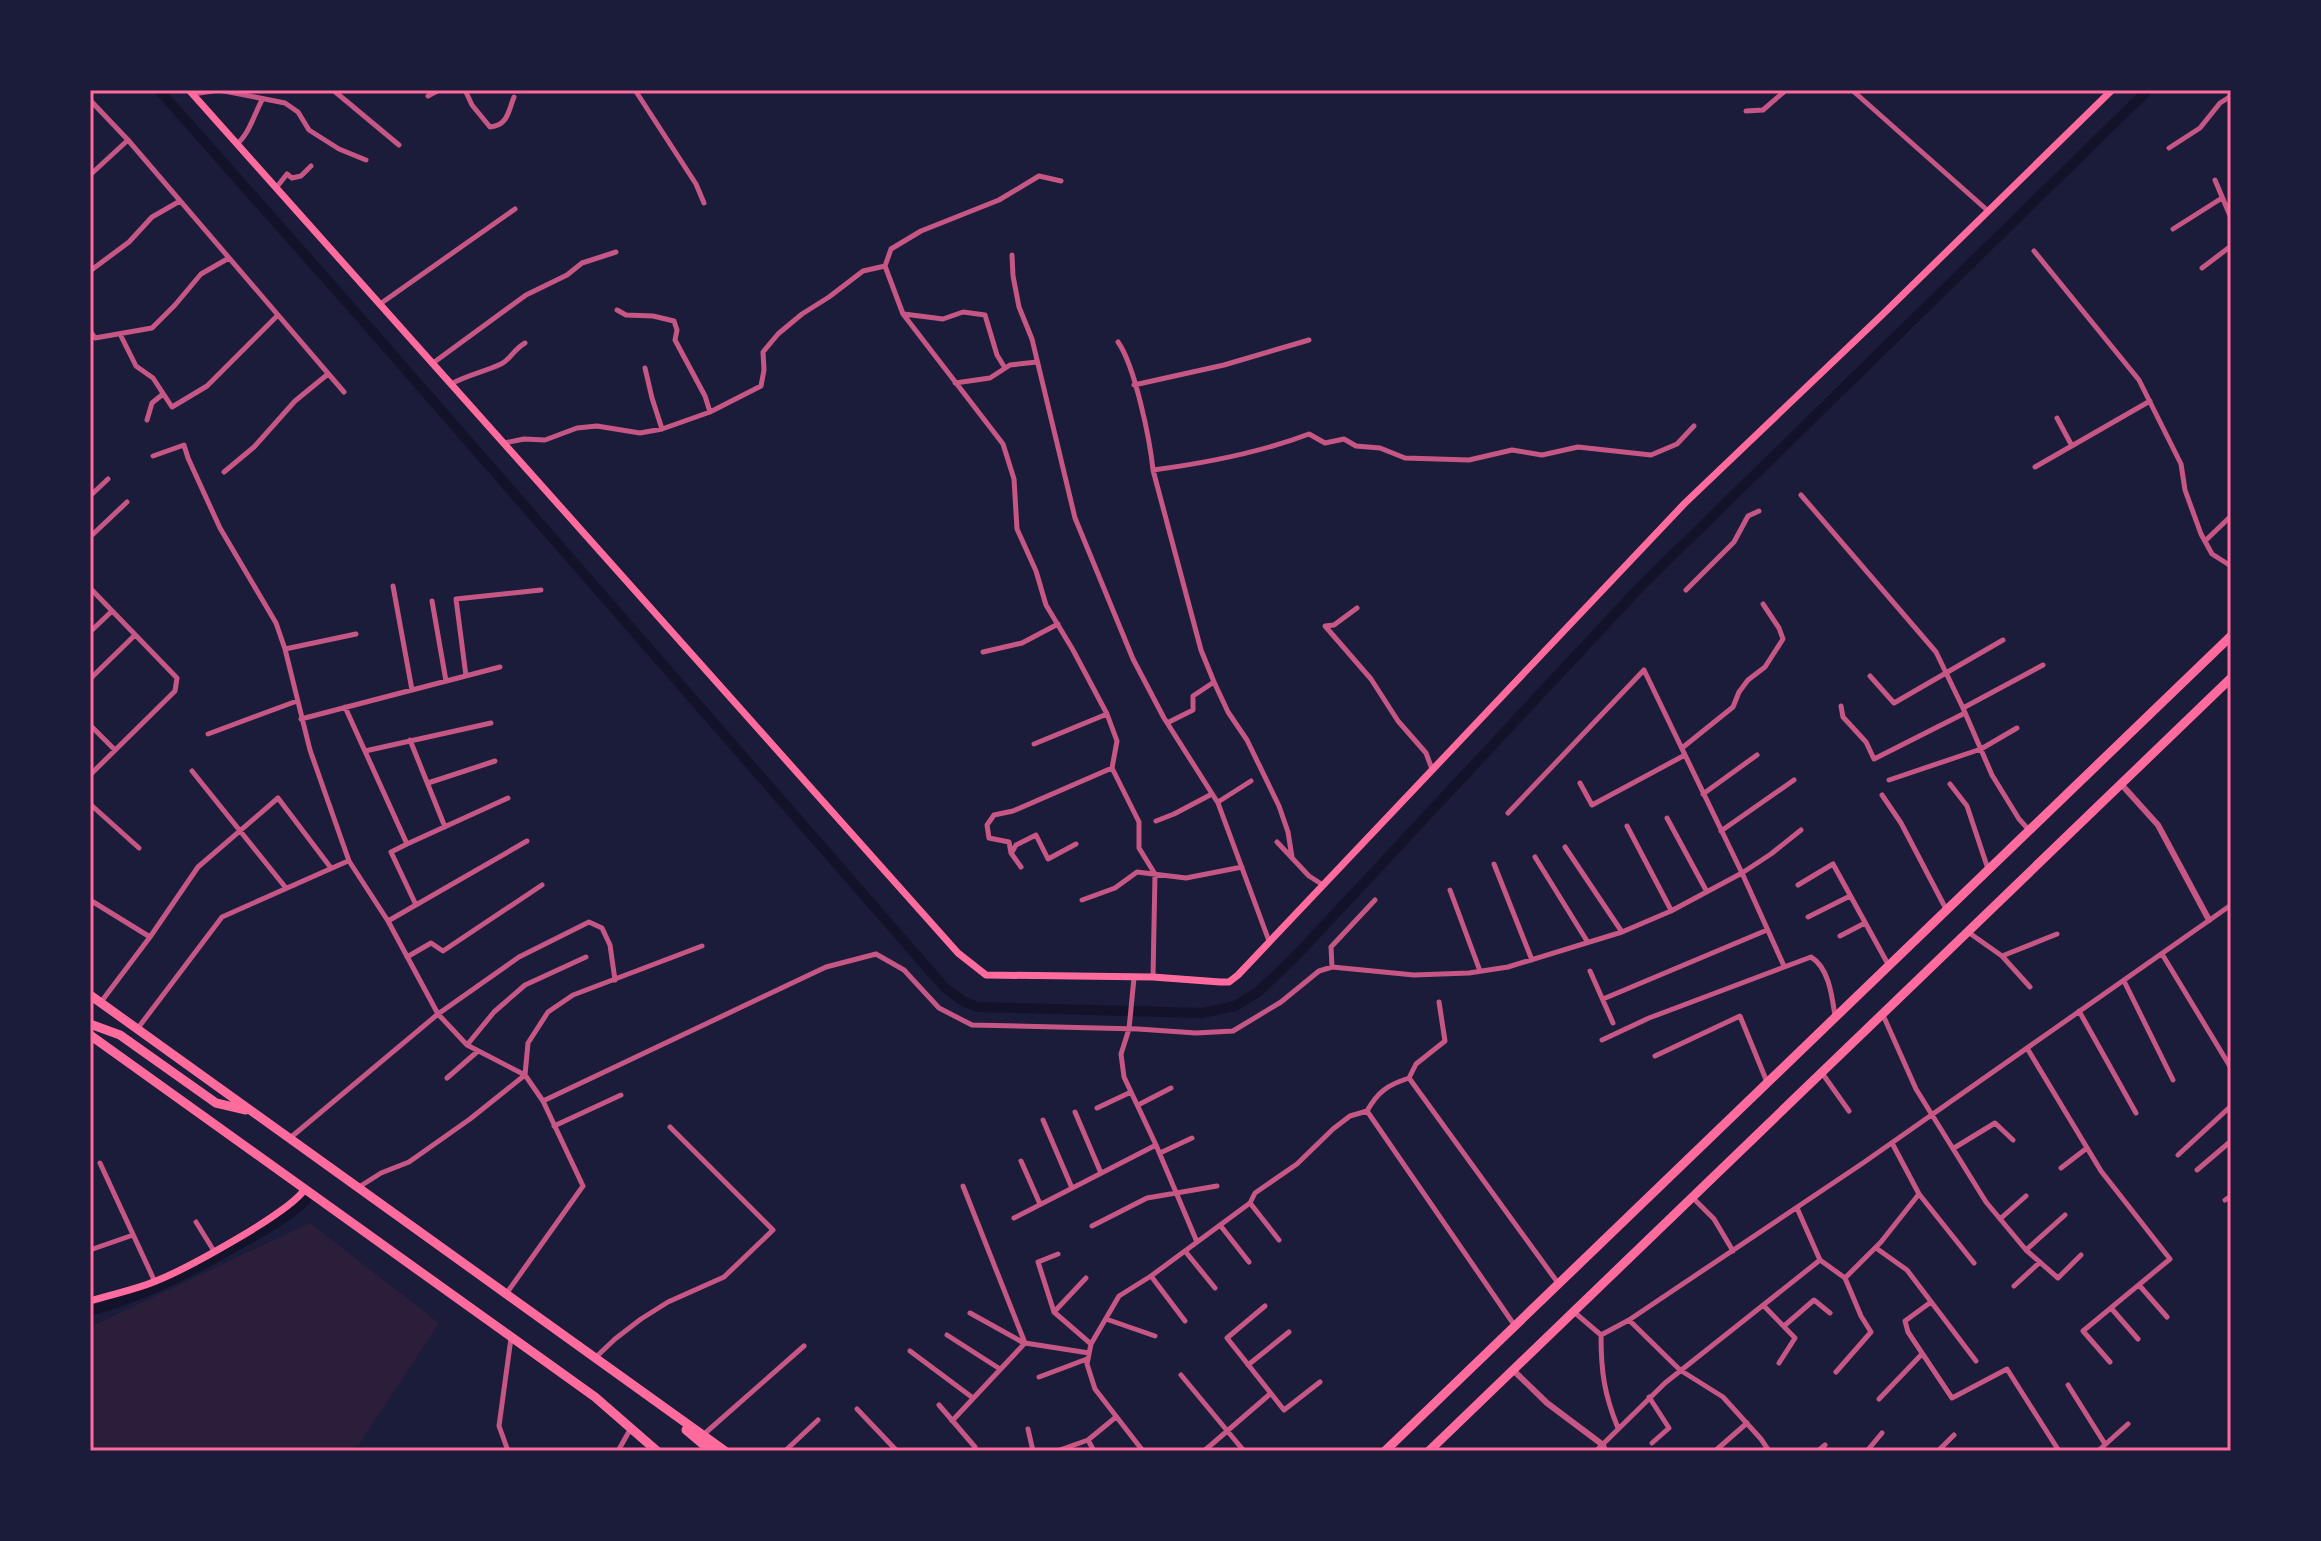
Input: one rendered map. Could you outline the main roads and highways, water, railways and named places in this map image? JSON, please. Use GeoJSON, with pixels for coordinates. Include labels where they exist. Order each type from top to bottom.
{"type":"FeatureCollection","features":[{"type":"Feature","properties":{"kind":"highway"},"geometry":{"type":"LineString","coordinates":[[1385,1451],[2231,636]]}},
{"type":"Feature","properties":{"kind":"highway"},"geometry":{"type":"LineString","coordinates":[[1429,1451],[2231,678]]}},
{"type":"Feature","properties":{"kind":"highway"},"geometry":{"type":"LineString","coordinates":[[90,995],[725,1451]]}},
{"type":"Feature","properties":{"kind":"highway"},"geometry":{"type":"LineString","coordinates":[[90,1024],[120,1035],[216,1103],[252,1112]]}},
{"type":"Feature","properties":{"kind":"highway"},"geometry":{"type":"LineString","coordinates":[[90,1035],[595,1397],[657,1451]]}},
{"type":"Feature","properties":{"kind":"highway"},"geometry":{"type":"LineString","coordinates":[[154,1080],[173,1055]]}},
{"type":"Feature","properties":{"kind":"highway"},"geometry":{"type":"LineString","coordinates":[[642,1391],[711,1451]]}},
{"type":"Feature","properties":{"kind":"main road"},"geometry":{"type":"LineString","coordinates":[[191,92],[958,953],[986,975],[1153,977],[1229,982],[1685,503],[2112,90]]}},
{"type":"Feature","properties":{"kind":"main road"},"geometry":{"type":"LineString","coordinates":[[90,1301],[155,1282],[284,1209],[305,1189]]}},
{"type":"Feature","properties":{"kind":"waterway"},"geometry":{"type":"LineString","coordinates":[[159,90],[945,988],[977,1007],[1202,1013],[1235,1006],[1258,992],[1293,959],[1640,587],[2148,90]]}},
{"type":"Feature","properties":{"kind":"waterway"},"geometry":{"type":"LineString","coordinates":[[90,1311],[148,1291],[184,1274],[265,1230],[306,1200]]}}]}
